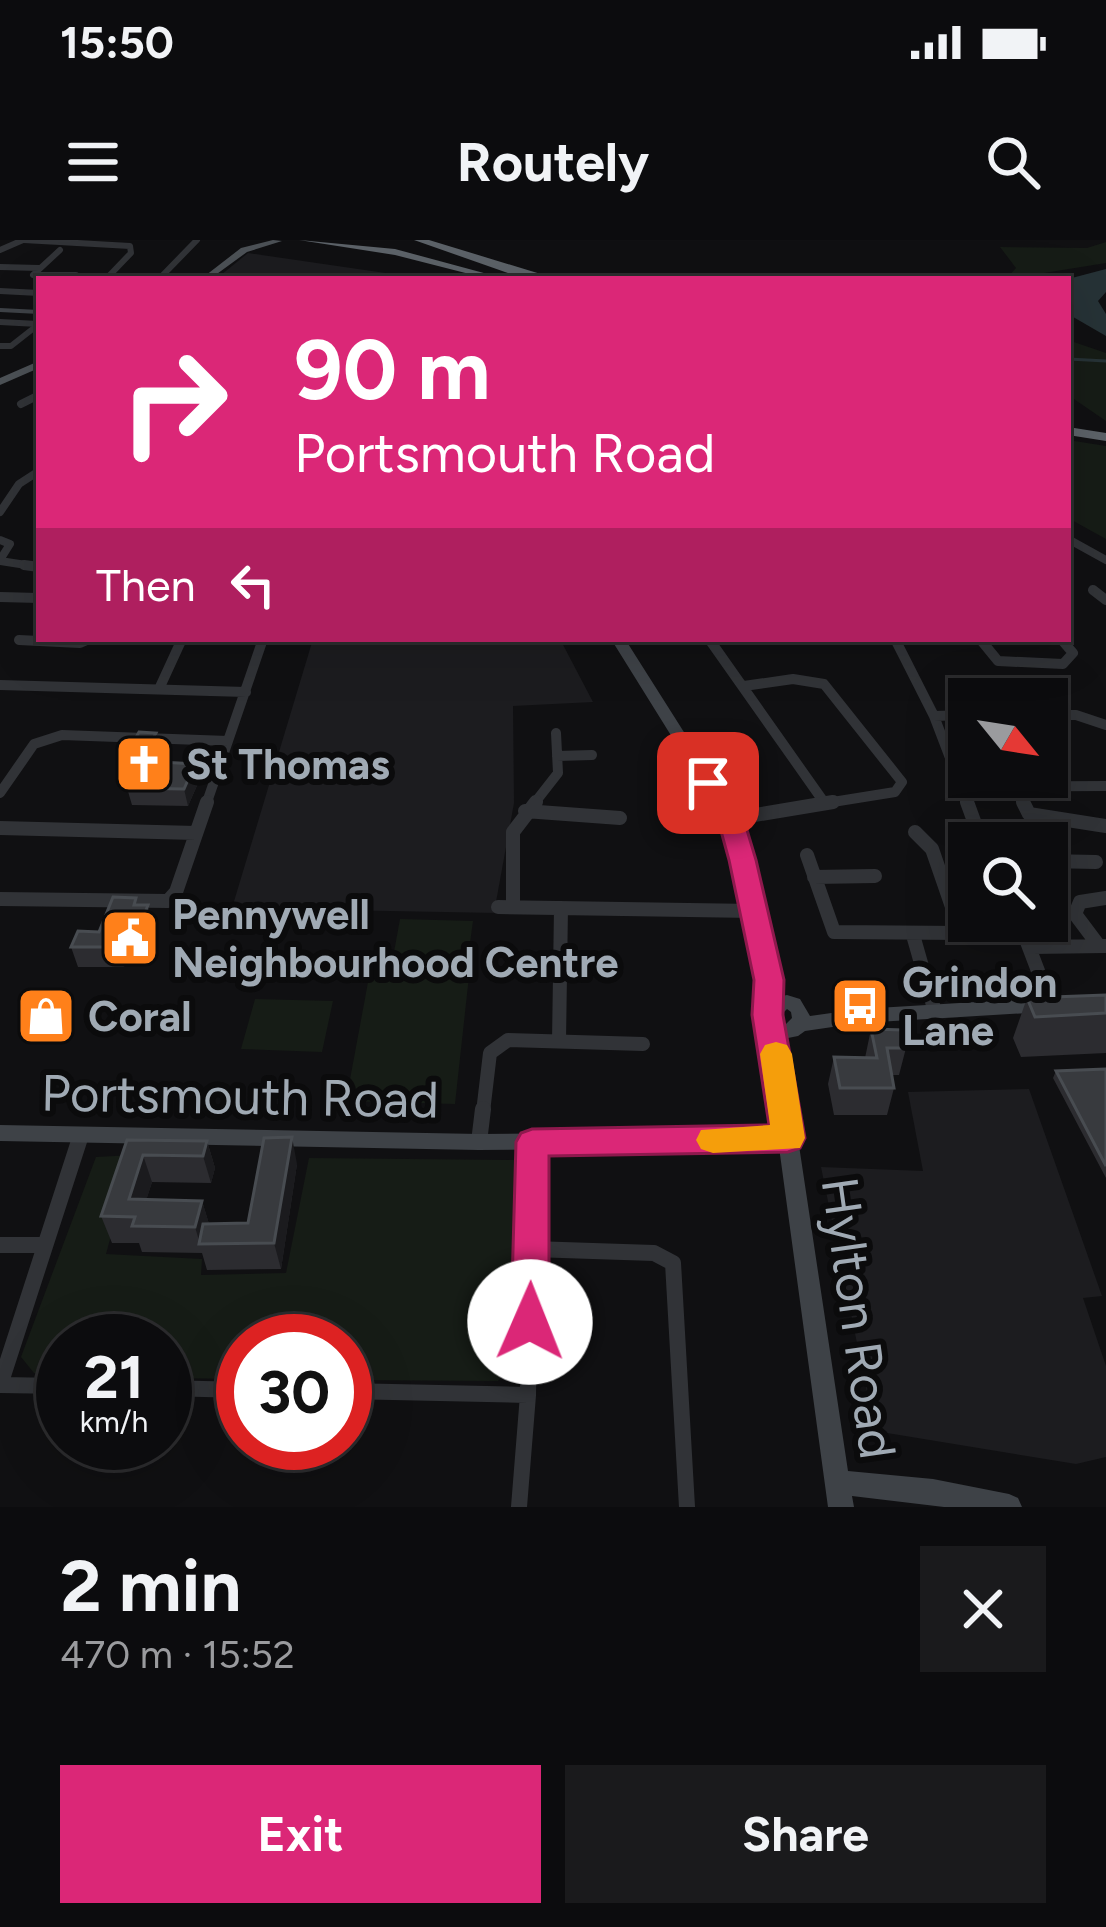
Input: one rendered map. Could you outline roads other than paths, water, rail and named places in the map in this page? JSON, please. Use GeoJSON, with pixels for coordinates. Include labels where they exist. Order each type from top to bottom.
{"type":"FeatureCollection","features":[{"type":"Feature","properties":{"kind":"highway"},"geometry":{"type":"LineString","coordinates":[[304,240],[395,252],[489,276]]}},
{"type":"Feature","properties":{"kind":"highway"},"geometry":{"type":"LineString","coordinates":[[370,240],[509,276]]}},
{"type":"Feature","properties":{"kind":"highway"},"geometry":{"type":"LineString","coordinates":[[386,240],[524,276]]}},
{"type":"Feature","properties":{"kind":"highway"},"geometry":{"type":"LineString","coordinates":[[419,240],[542,276]]}},
{"type":"Feature","properties":{"kind":"highway"},"geometry":{"type":"LineString","coordinates":[[1071,434],[1106,440]]}},
{"type":"Feature","properties":{"kind":"main road"},"geometry":{"type":"LineString","coordinates":[[199,276],[244,240]]}},
{"type":"Feature","properties":{"kind":"main road"},"geometry":{"type":"LineString","coordinates":[[259,240],[292,240]]}},
{"type":"Feature","properties":{"kind":"main road"},"geometry":{"type":"LineString","coordinates":[[210,276],[244,250],[278,241]]}},
{"type":"Feature","properties":{"kind":"main road"},"geometry":{"type":"LineString","coordinates":[[4,378],[36,364]]}},
{"type":"Feature","properties":{"kind":"street"},"geometry":{"type":"LineString","coordinates":[[0,250],[23,240],[130,246],[142,242]]}},
{"type":"Feature","properties":{"kind":"street"},"geometry":{"type":"LineString","coordinates":[[162,276],[197,240]]}},
{"type":"Feature","properties":{"kind":"street"},"geometry":{"type":"LineString","coordinates":[[109,276],[131,253],[130,246]]}},
{"type":"Feature","properties":{"kind":"street"},"geometry":{"type":"LineString","coordinates":[[60,250],[33,274],[76,275]]}},
{"type":"Feature","properties":{"kind":"street"},"geometry":{"type":"LineString","coordinates":[[0,267],[41,268]]}},
{"type":"Feature","properties":{"kind":"street"},"geometry":{"type":"LineString","coordinates":[[0,291],[36,293]]}},
{"type":"Feature","properties":{"kind":"street"},"geometry":{"type":"LineString","coordinates":[[0,310],[36,312]]}},
{"type":"Feature","properties":{"kind":"street"},"geometry":{"type":"LineString","coordinates":[[0,322],[36,324]]}},
{"type":"Feature","properties":{"kind":"street"},"geometry":{"type":"LineString","coordinates":[[0,346],[11,346],[36,326]]}},
{"type":"Feature","properties":{"kind":"street"},"geometry":{"type":"LineString","coordinates":[[22,404],[36,397]]}},
{"type":"Feature","properties":{"kind":"street"},"geometry":{"type":"LineString","coordinates":[[0,512],[19,484],[36,473]]}},
{"type":"Feature","properties":{"kind":"street"},"geometry":{"type":"LineString","coordinates":[[19,484],[36,486]]}},
{"type":"Feature","properties":{"kind":"street"},"geometry":{"type":"LineString","coordinates":[[0,540],[10,544],[0,561],[10,567],[36,567]]}},
{"type":"Feature","properties":{"kind":"street"},"geometry":{"type":"LineString","coordinates":[[1071,541],[1106,560]]}},
{"type":"Feature","properties":{"kind":"street"},"geometry":{"type":"LineString","coordinates":[[1093,590],[1106,600]]}},
{"type":"Feature","properties":{"kind":"street"},"geometry":{"type":"LineString","coordinates":[[0,597],[36,598]]}},
{"type":"Feature","properties":{"kind":"street"},"geometry":{"type":"LineString","coordinates":[[19,640],[36,641]]}},
{"type":"Feature","properties":{"kind":"street"},"geometry":{"type":"LineString","coordinates":[[159,689],[181,642]]}},
{"type":"Feature","properties":{"kind":"street"},"geometry":{"type":"LineString","coordinates":[[0,899],[168,901],[176,892],[261,642]]}},
{"type":"Feature","properties":{"kind":"street","name":"Hylton Road"},"geometry":{"type":"LineString","coordinates":[[620,642],[731,820],[769,980],[770,1019],[838,1494]]}},
{"type":"Feature","properties":{"kind":"street"},"geometry":{"type":"LineString","coordinates":[[711,642],[826,805]]}},
{"type":"Feature","properties":{"kind":"street"},"geometry":{"type":"LineString","coordinates":[[897,642],[934,716],[948,759]]}},
{"type":"Feature","properties":{"kind":"street"},"geometry":{"type":"LineString","coordinates":[[982,642],[998,661],[1063,664],[1073,653],[1064,642]]}},
{"type":"Feature","properties":{"kind":"street"},"geometry":{"type":"LineString","coordinates":[[731,820],[895,792],[902,782],[824,684],[794,680],[744,686]]}},
{"type":"Feature","properties":{"kind":"street"},"geometry":{"type":"LineString","coordinates":[[0,685],[246,692]]}},
{"type":"Feature","properties":{"kind":"street"},"geometry":{"type":"LineString","coordinates":[[1068,715],[1106,725]]}},
{"type":"Feature","properties":{"kind":"street"},"geometry":{"type":"LineString","coordinates":[[934,716],[948,716]]}},
{"type":"Feature","properties":{"kind":"street"},"geometry":{"type":"LineString","coordinates":[[556,733],[558,773],[513,832],[505,907],[754,911]]}},
{"type":"Feature","properties":{"kind":"street"},"geometry":{"type":"LineString","coordinates":[[0,793],[34,744],[62,735],[228,741]]}},
{"type":"Feature","properties":{"kind":"street"},"geometry":{"type":"LineString","coordinates":[[557,756],[592,755]]}},
{"type":"Feature","properties":{"kind":"street"},"geometry":{"type":"LineString","coordinates":[[1068,786],[1106,786]]}},
{"type":"Feature","properties":{"kind":"street"},"geometry":{"type":"LineString","coordinates":[[1021,798],[1029,814],[1106,826]]}},
{"type":"Feature","properties":{"kind":"street"},"geometry":{"type":"LineString","coordinates":[[525,812],[620,818]]}},
{"type":"Feature","properties":{"kind":"street"},"geometry":{"type":"LineString","coordinates":[[0,828],[196,833]]}},
{"type":"Feature","properties":{"kind":"street"},"geometry":{"type":"LineString","coordinates":[[807,855],[834,932],[961,933],[932,849],[915,832]]}},
{"type":"Feature","properties":{"kind":"street"},"geometry":{"type":"LineString","coordinates":[[1068,861],[1096,862]]}},
{"type":"Feature","properties":{"kind":"street"},"geometry":{"type":"LineString","coordinates":[[814,877],[875,876]]}},
{"type":"Feature","properties":{"kind":"street"},"geometry":{"type":"LineString","coordinates":[[1102,946],[1076,914],[1080,902],[1106,898]]}},
{"type":"Feature","properties":{"kind":"street"},"geometry":{"type":"LineString","coordinates":[[559,1041],[561,908]]}},
{"type":"Feature","properties":{"kind":"street"},"geometry":{"type":"LineString","coordinates":[[913,935],[935,1012]]}},
{"type":"Feature","properties":{"kind":"street"},"geometry":{"type":"LineString","coordinates":[[770,1019],[782,1029],[796,1016],[1060,1005],[1030,942]]}},
{"type":"Feature","properties":{"kind":"street"},"geometry":{"type":"LineString","coordinates":[[1032,947],[1102,946]]}},
{"type":"Feature","properties":{"kind":"street","name":"Hylton Road"},"geometry":{"type":"LineString","coordinates":[[769,980],[796,1016]]}},
{"type":"Feature","properties":{"kind":"street"},"geometry":{"type":"LineString","coordinates":[[779,1070],[796,1016]]}},
{"type":"Feature","properties":{"kind":"street","name":"Portsmouth Road"},"geometry":{"type":"LineString","coordinates":[[479,1142],[490,1053],[508,1040],[643,1044]]}},
{"type":"Feature","properties":{"kind":"street","name":"Portsmouth Road"},"geometry":{"type":"LineString","coordinates":[[0,1133],[479,1142],[788,1138]]}},
{"type":"Feature","properties":{"kind":"street"},"geometry":{"type":"LineString","coordinates":[[36,1383],[1,1379],[81,1135]]}},
{"type":"Feature","properties":{"kind":"street"},"geometry":{"type":"LineString","coordinates":[[519,1507],[528,1395],[532,1142]]}},
{"type":"Feature","properties":{"kind":"street"},"geometry":{"type":"LineString","coordinates":[[0,1245],[45,1245]]}},
{"type":"Feature","properties":{"kind":"street"},"geometry":{"type":"LineString","coordinates":[[532,1249],[654,1252],[673,1263],[687,1507]]}},
{"type":"Feature","properties":{"kind":"street"},"geometry":{"type":"LineString","coordinates":[[372,1392],[528,1395]]}},
{"type":"Feature","properties":{"kind":"street"},"geometry":{"type":"LineString","coordinates":[[838,1494],[933,1492],[1009,1507]]}},
{"type":"Feature","properties":{"kind":"waterway"},"geometry":{"type":"LineString","coordinates":[[1071,359],[1106,361]]}},
{"type":"Feature","properties":{"kind":"place","name":"St Thomas"},"geometry":{"type":"Point","coordinates":[144,764]}},
{"type":"Feature","properties":{"kind":"place","name":"Pennywell Neighbourhood Centre"},"geometry":{"type":"Point","coordinates":[130,938]}},
{"type":"Feature","properties":{"kind":"place","name":"Grindon Lane"},"geometry":{"type":"Point","coordinates":[860,1006]}},
{"type":"Feature","properties":{"kind":"place","name":"Coral"},"geometry":{"type":"Point","coordinates":[46,1016]}}]}
